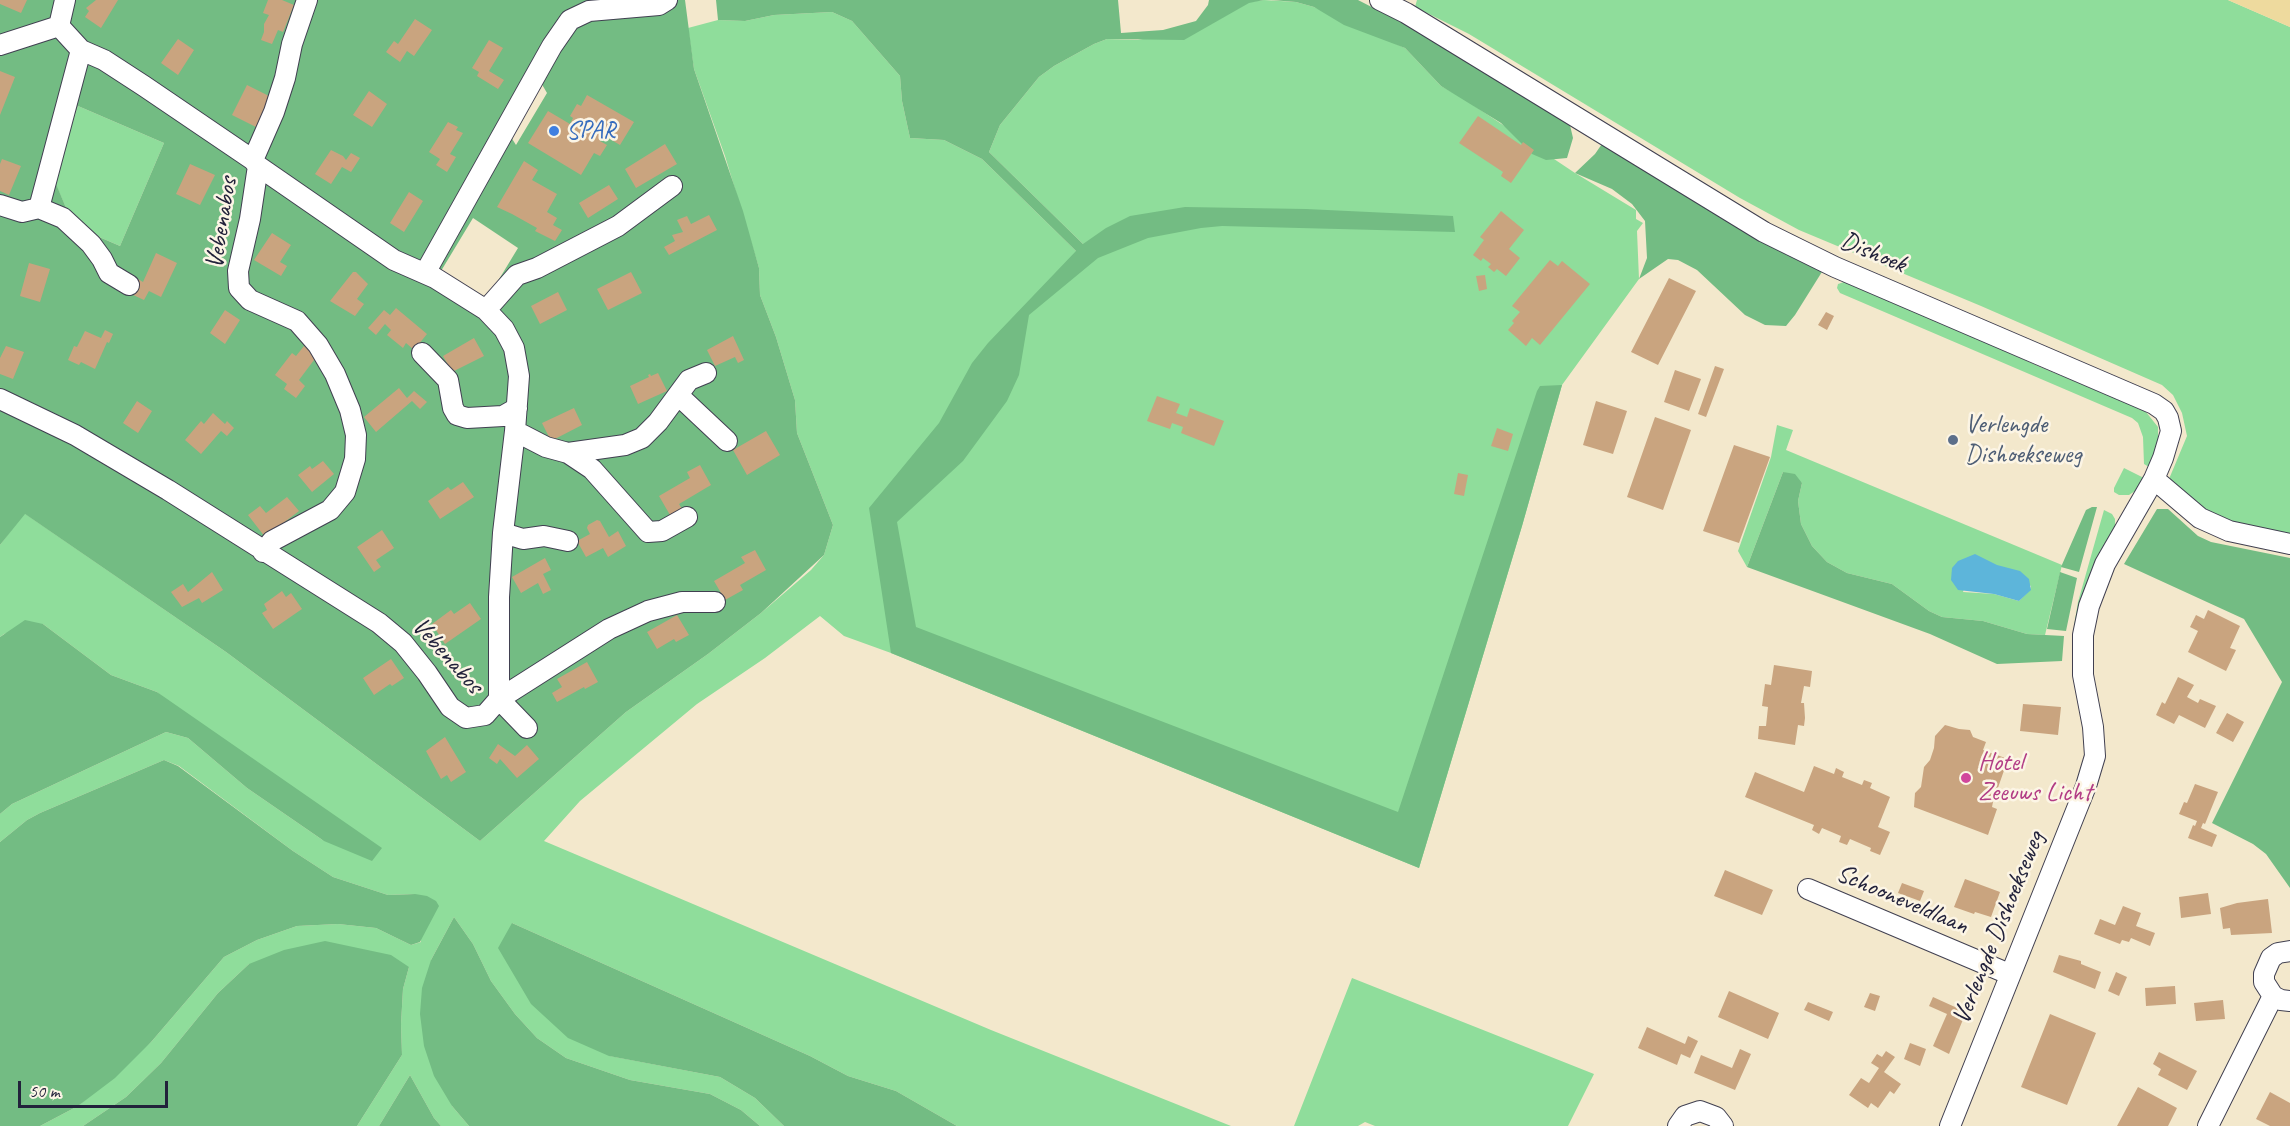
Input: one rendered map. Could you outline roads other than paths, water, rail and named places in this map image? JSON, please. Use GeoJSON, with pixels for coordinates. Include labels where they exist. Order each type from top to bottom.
{"type":"FeatureCollection","features":[{"type":"Feature","properties":{"kind":"street"},"geometry":{"type":"LineString","coordinates":[[0,45],[59,26],[65,0]]}},
{"type":"Feature","properties":{"kind":"street","name":"Vebenabos"},"geometry":{"type":"LineString","coordinates":[[263,552],[272,541],[330,510],[345,492],[355,459],[356,435],[350,410],[335,374],[318,345],[297,321],[250,300],[239,288],[237,271],[250,219],[256,163],[285,78],[292,44],[307,0]]}},
{"type":"Feature","properties":{"kind":"street"},"geometry":{"type":"LineString","coordinates":[[425,273],[552,46],[570,20],[589,11],[659,5],[667,0]]}},
{"type":"Feature","properties":{"kind":"street","name":"Dishoek"},"geometry":{"type":"LineString","coordinates":[[1380,0],[1416,19],[1764,232],[1835,267],[2154,404],[2164,411],[2171,424],[2170,441],[2154,479]]}},
{"type":"Feature","properties":{"kind":"street","name":"Vebenabos"},"geometry":{"type":"LineString","coordinates":[[59,26],[81,50],[104,60],[394,260],[425,273],[486,310],[504,329],[514,348],[519,376],[499,597],[499,699],[526,728]]}},
{"type":"Feature","properties":{"kind":"street"},"geometry":{"type":"LineString","coordinates":[[39,208],[81,50]]}},
{"type":"Feature","properties":{"kind":"street"},"geometry":{"type":"LineString","coordinates":[[486,310],[517,275],[537,268],[618,226],[672,186]]}},
{"type":"Feature","properties":{"kind":"street"},"geometry":{"type":"LineString","coordinates":[[0,205],[22,212],[39,208],[63,218],[91,244],[109,273],[129,285]]}},
{"type":"Feature","properties":{"kind":"street"},"geometry":{"type":"LineString","coordinates":[[422,353],[448,380],[453,408],[457,415],[467,418],[503,416],[516,408]]}},
{"type":"Feature","properties":{"kind":"street"},"geometry":{"type":"LineString","coordinates":[[568,453],[625,445],[642,438],[658,422],[689,380],[706,373]]}},
{"type":"Feature","properties":{"kind":"street"},"geometry":{"type":"LineString","coordinates":[[678,395],[727,441]]}},
{"type":"Feature","properties":{"kind":"street","name":"Vebenabos"},"geometry":{"type":"LineString","coordinates":[[0,399],[75,435],[168,490],[387,630],[403,643],[450,707],[466,718],[485,715],[499,699],[609,629],[648,610],[682,602],[715,602]]}},
{"type":"Feature","properties":{"kind":"street"},"geometry":{"type":"LineString","coordinates":[[515,432],[546,447],[568,453],[592,469],[648,532],[662,531],[687,517]]}},
{"type":"Feature","properties":{"kind":"street"},"geometry":{"type":"LineString","coordinates":[[2154,479],[2200,518],[2229,531],[2290,544]]}},
{"type":"Feature","properties":{"kind":"street","name":"Verlengde Dishoekseweg"},"geometry":{"type":"LineString","coordinates":[[1950,1126],[2086,786],[2095,756],[2093,727],[2083,675],[2083,635],[2089,606],[2105,564],[2154,479]]}},
{"type":"Feature","properties":{"kind":"street"},"geometry":{"type":"LineString","coordinates":[[503,533],[523,539],[544,536],[568,541]]}},
{"type":"Feature","properties":{"kind":"street","name":"Schooneveldlaan"},"geometry":{"type":"LineString","coordinates":[[1808,890],[2009,974]]}},
{"type":"Feature","properties":{"kind":"street"},"geometry":{"type":"LineString","coordinates":[[2208,1126],[2282,999],[2264,982],[2266,965],[2278,953],[2290,951]]}},
{"type":"Feature","properties":{"kind":"street"},"geometry":{"type":"LineString","coordinates":[[1678,1126],[1685,1116],[1700,1111],[1716,1117],[1723,1126]]}},
{"type":"Feature","properties":{"kind":"water"},"geometry":{"type":"Polygon","coordinates":[[[1975,554],[1997,565],[2020,571],[2029,579],[2031,590],[2019,601],[1994,594],[1958,590],[1951,580],[1952,568],[1958,561],[1975,554]]]}},
{"type":"Feature","properties":{"kind":"place","name":"SPAR"},"geometry":{"type":"Point","coordinates":[554,131]}},
{"type":"Feature","properties":{"kind":"place","name":"Verlengde Dishoekseweg"},"geometry":{"type":"Point","coordinates":[1953,440]}},
{"type":"Feature","properties":{"kind":"place","name":"Hotel Zeeuws Licht"},"geometry":{"type":"Point","coordinates":[1966,778]}}]}
